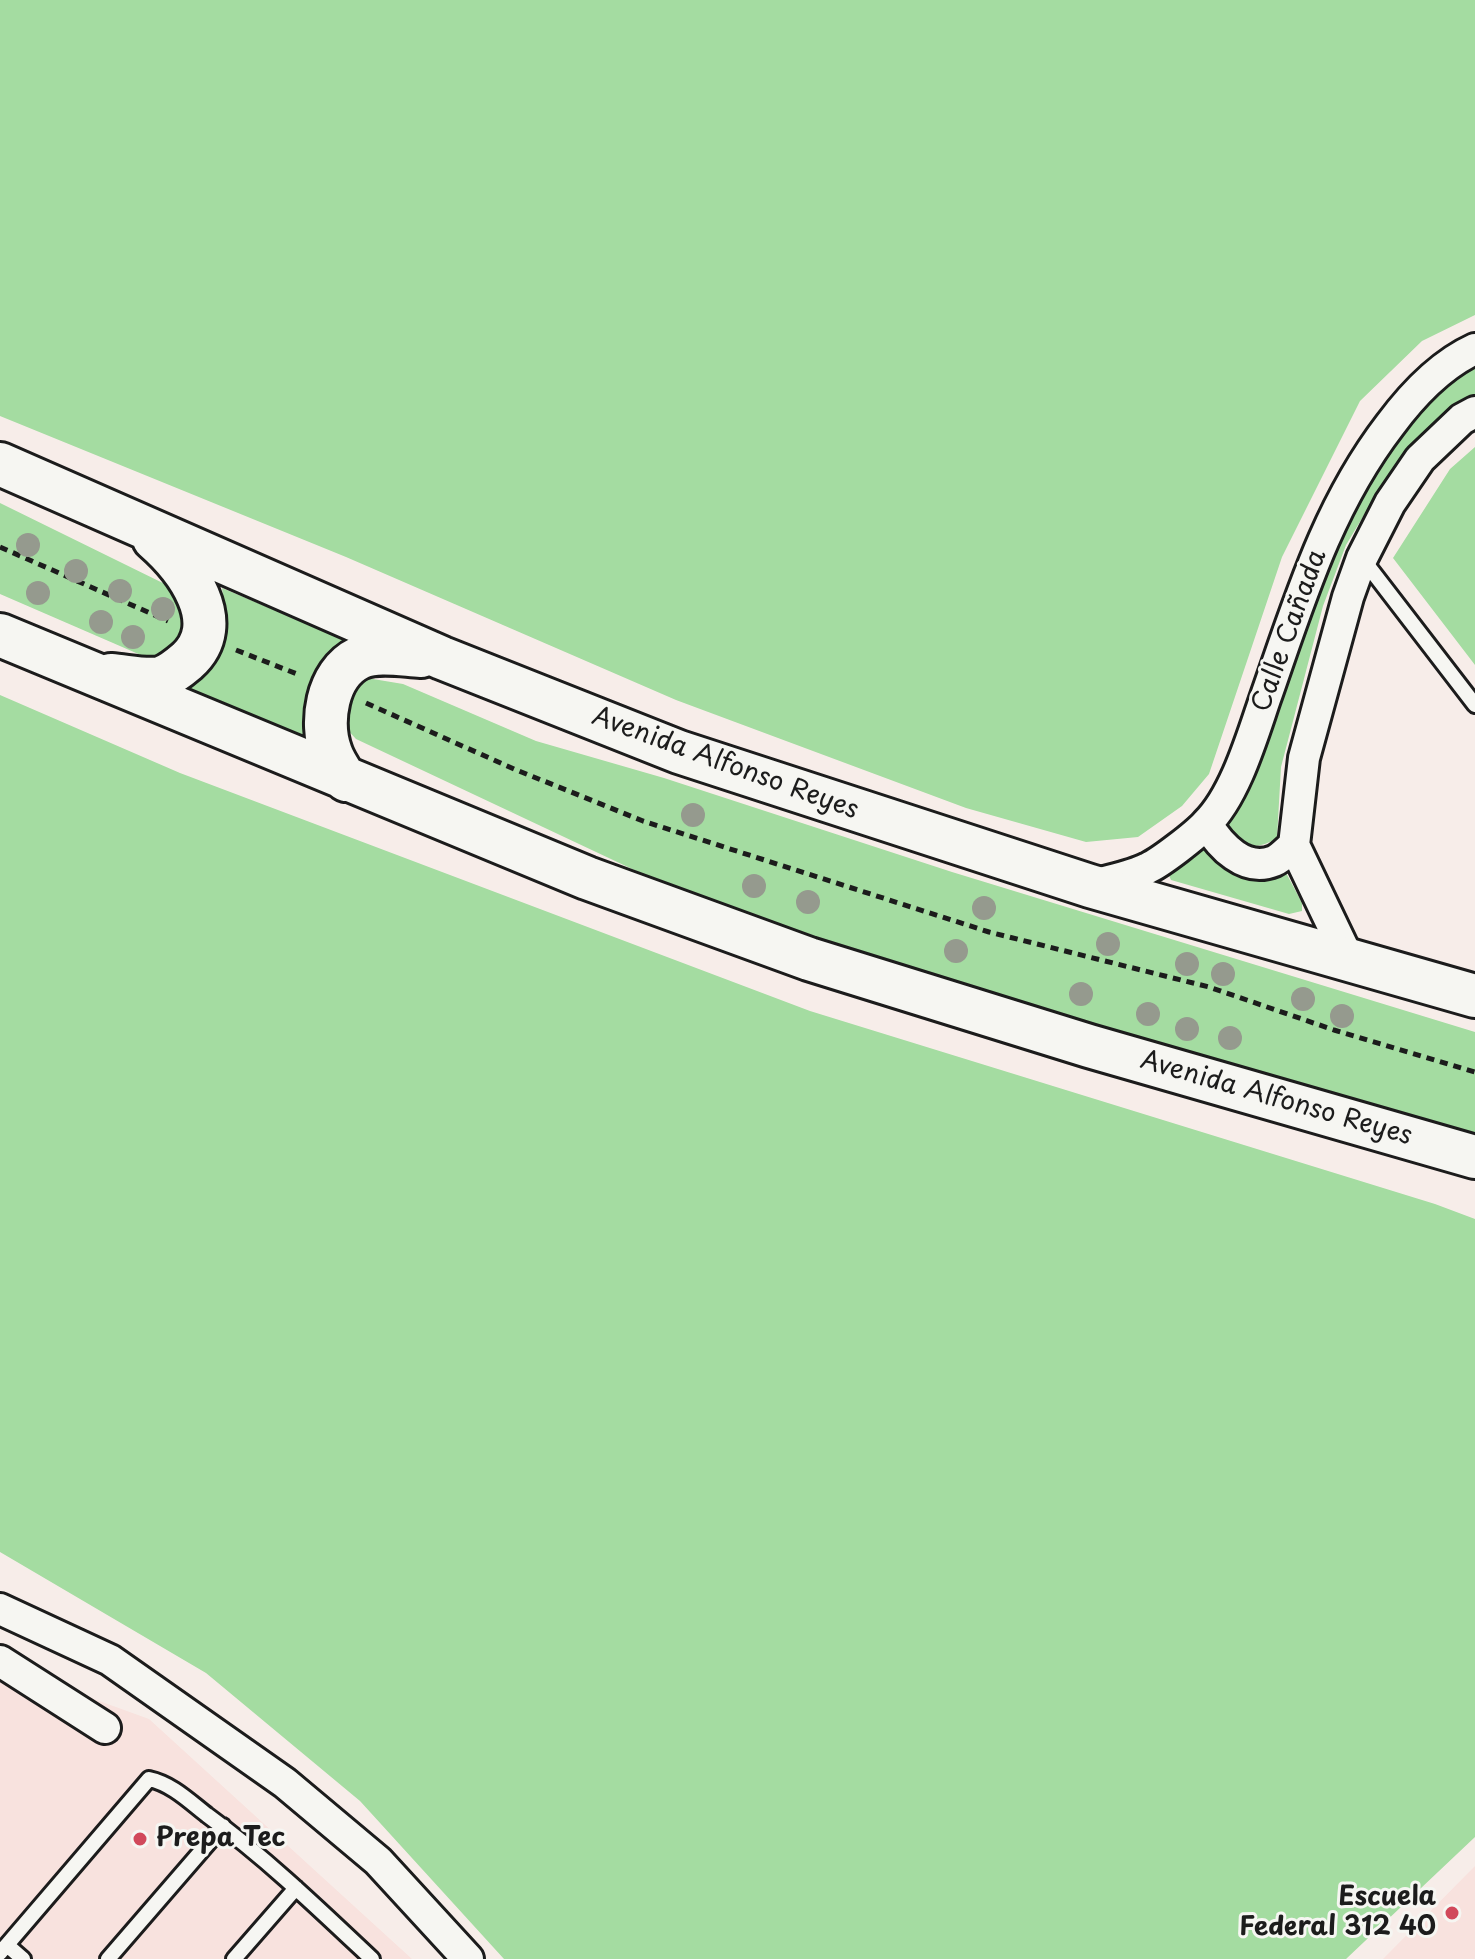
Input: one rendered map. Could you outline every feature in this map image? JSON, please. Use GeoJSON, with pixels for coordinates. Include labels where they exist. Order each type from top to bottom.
{"type":"FeatureCollection","features":[{"type":"Feature","properties":{"kind":"main road","name":"Avenida Alfonso Reyes"},"geometry":{"type":"LineString","coordinates":[[0,464],[442,658],[679,752],[1090,886],[1349,960],[1469,990]]}},
{"type":"Feature","properties":{"kind":"main road"},"geometry":{"type":"LineString","coordinates":[[90,674],[161,678],[193,656],[203,637],[204,616],[192,580],[165,549],[139,526]]}},
{"type":"Feature","properties":{"kind":"main road","name":"Avenida Alfonso Reyes"},"geometry":{"type":"LineString","coordinates":[[0,635],[587,878],[809,959],[1089,1046],[1475,1157]]}},
{"type":"Feature","properties":{"kind":"main road"},"geometry":{"type":"LineString","coordinates":[[346,780],[331,754],[326,733],[326,711],[341,673],[359,658],[383,654],[442,658]]}},
{"type":"Feature","properties":{"kind":"street","name":"Calle Cañada"},"geometry":{"type":"LineString","coordinates":[[1090,886],[1149,868],[1207,824],[1234,782],[1302,593],[1352,479],[1371,449],[1421,388],[1456,358],[1475,349]]}},
{"type":"Feature","properties":{"kind":"street","name":"Calle Cañada"},"geometry":{"type":"LineString","coordinates":[[1294,845],[1304,758],[1348,597],[1362,558],[1390,503],[1420,459],[1462,419],[1475,412]]}},
{"type":"Feature","properties":{"kind":"street"},"geometry":{"type":"LineString","coordinates":[[1207,824],[1223,848],[1238,858],[1257,863],[1274,861],[1294,845],[1349,960]]}},
{"type":"Feature","properties":{"kind":"street"},"geometry":{"type":"LineString","coordinates":[[105,1728],[4,1663],[13,1614],[110,1660],[285,1783],[378,1861],[468,1959]]}},
{"type":"Feature","properties":{"kind":"lane"},"geometry":{"type":"LineString","coordinates":[[1362,558],[1475,705]]}},
{"type":"Feature","properties":{"kind":"lane"},"geometry":{"type":"LineString","coordinates":[[23,1959],[3,1949],[149,1779],[172,1788],[223,1826],[372,1959]]}},
{"type":"Feature","properties":{"kind":"lane"},"geometry":{"type":"LineString","coordinates":[[108,1959],[223,1826]]}},
{"type":"Feature","properties":{"kind":"lane"},"geometry":{"type":"LineString","coordinates":[[234,1959],[296,1888]]}},
{"type":"Feature","properties":{"kind":"path"},"geometry":{"type":"LineString","coordinates":[[0,547],[203,637],[643,821],[989,932],[1209,987],[1334,1030],[1475,1072]]}},
{"type":"Feature","properties":{"kind":"shaded area","name":"Prepa Tec"},"geometry":{"type":"Polygon","coordinates":[[[0,1665],[149,1719],[412,1959],[0,1959],[0,1665]]]}},
{"type":"Feature","properties":{"kind":"shaded area","name":"Escuela Federal 312 40"},"geometry":{"type":"Polygon","coordinates":[[[1475,1866],[1475,1959],[1383,1959],[1475,1866]]]}},
{"type":"Feature","properties":{"kind":"green space"},"geometry":{"type":"Polygon","coordinates":[[[0,0],[1475,0],[1475,315],[1422,341],[1360,401],[1282,557],[1209,774],[1182,806],[1138,837],[1086,842],[966,808],[676,700],[346,557],[0,416],[0,0]]]}},
{"type":"Feature","properties":{"kind":"green space"},"geometry":{"type":"Polygon","coordinates":[[[1475,363],[1475,396],[1437,419],[1385,480],[1346,545],[1323,606],[1281,767],[1277,838],[1259,845],[1244,844],[1232,834],[1224,817],[1332,537],[1417,404],[1475,363]]]}},
{"type":"Feature","properties":{"kind":"green space"},"geometry":{"type":"Polygon","coordinates":[[[1475,447],[1475,665],[1393,558],[1450,469],[1475,447]]]}},
{"type":"Feature","properties":{"kind":"green space"},"geometry":{"type":"Polygon","coordinates":[[[0,503],[173,588],[186,626],[179,639],[161,657],[143,656],[0,594],[0,503]]]}},
{"type":"Feature","properties":{"kind":"green space"},"geometry":{"type":"Polygon","coordinates":[[[222,588],[360,646],[319,747],[189,690],[220,644],[224,619],[222,588]]]}},
{"type":"Feature","properties":{"kind":"green space"},"geometry":{"type":"Polygon","coordinates":[[[367,678],[403,684],[536,741],[664,778],[952,872],[1475,1032],[1475,1138],[972,991],[681,892],[356,739],[344,726],[348,694],[367,678]]]}},
{"type":"Feature","properties":{"kind":"green space"},"geometry":{"type":"Polygon","coordinates":[[[0,695],[180,773],[810,1011],[1475,1219],[1475,1837],[1346,1959],[504,1959],[360,1801],[206,1673],[0,1552],[0,695]]]}},
{"type":"Feature","properties":{"kind":"green space"},"geometry":{"type":"Polygon","coordinates":[[[1201,847],[1228,869],[1283,867],[1302,903],[1302,911],[1289,914],[1171,880],[1167,871],[1201,847]]]}},
{"type":"Feature","properties":{"kind":"place","name":"Prepa Tec"},"geometry":{"type":"Point","coordinates":[140,1839]}},
{"type":"Feature","properties":{"kind":"place","name":"Escuela Federal 312 40"},"geometry":{"type":"Point","coordinates":[1452,1913]}}]}
